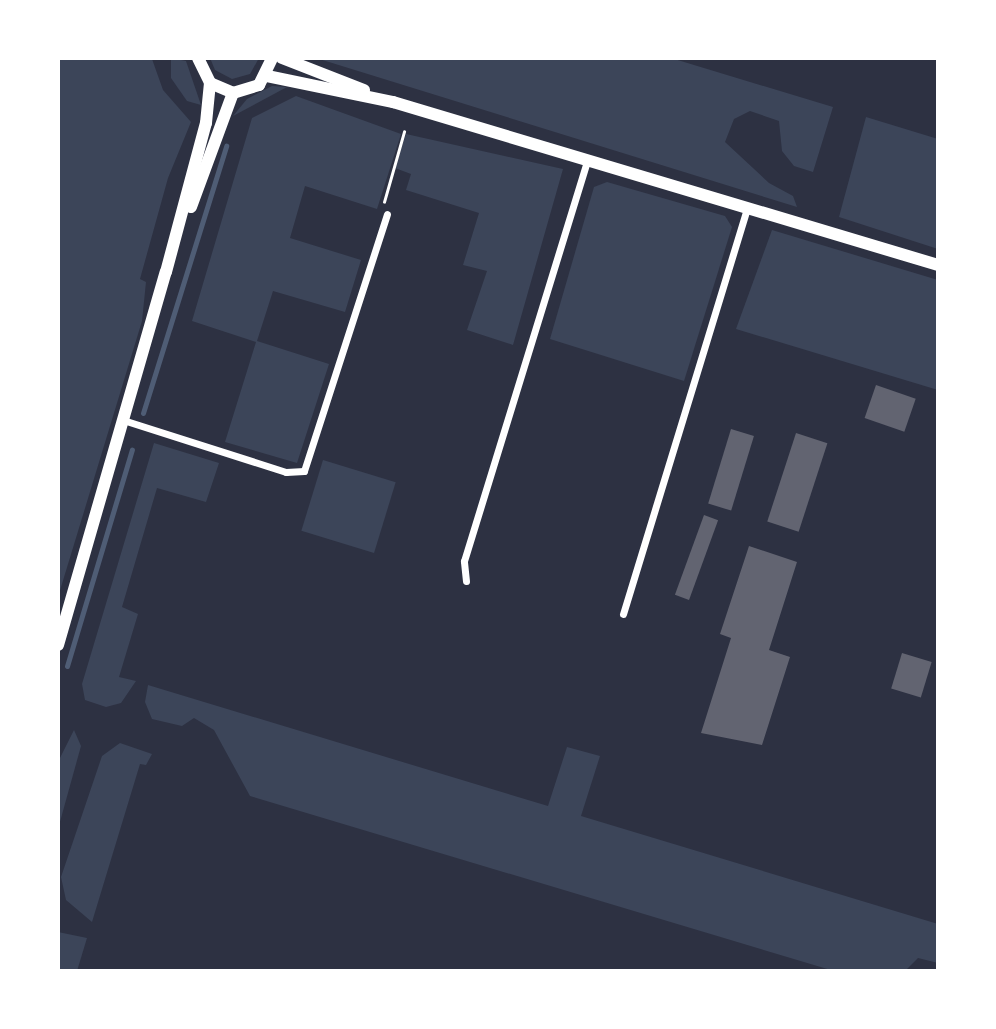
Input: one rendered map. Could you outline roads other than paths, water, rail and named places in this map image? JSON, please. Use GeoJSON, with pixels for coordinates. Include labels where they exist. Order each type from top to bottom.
{"type":"FeatureCollection","features":[{"type":"Feature","properties":{"kind":"street"},"geometry":{"type":"LineString","coordinates":[[58,645],[166,272],[206,123],[210,82],[198,58]]}},
{"type":"Feature","properties":{"kind":"street"},"geometry":{"type":"LineString","coordinates":[[210,82],[233,93],[248,91],[267,76],[272,58]]}},
{"type":"Feature","properties":{"kind":"street"},"geometry":{"type":"LineString","coordinates":[[282,58],[393,102]]}},
{"type":"Feature","properties":{"kind":"street"},"geometry":{"type":"LineString","coordinates":[[267,76],[393,102],[938,265]]}},
{"type":"Feature","properties":{"kind":"street"},"geometry":{"type":"LineString","coordinates":[[166,272],[233,93]]}},
{"type":"Feature","properties":{"kind":"street"},"geometry":{"type":"LineString","coordinates":[[467,581],[464,561],[587,159]]}},
{"type":"Feature","properties":{"kind":"street"},"geometry":{"type":"LineString","coordinates":[[623,614],[747,208]]}},
{"type":"Feature","properties":{"kind":"street"},"geometry":{"type":"LineString","coordinates":[[122,419],[286,472],[309,467],[387,214]]}},
{"type":"Feature","properties":{"kind":"waterway"},"geometry":{"type":"LineString","coordinates":[[143,413],[226,146]]}},
{"type":"Feature","properties":{"kind":"waterway"},"geometry":{"type":"LineString","coordinates":[[67,666],[132,450]]}}]}
